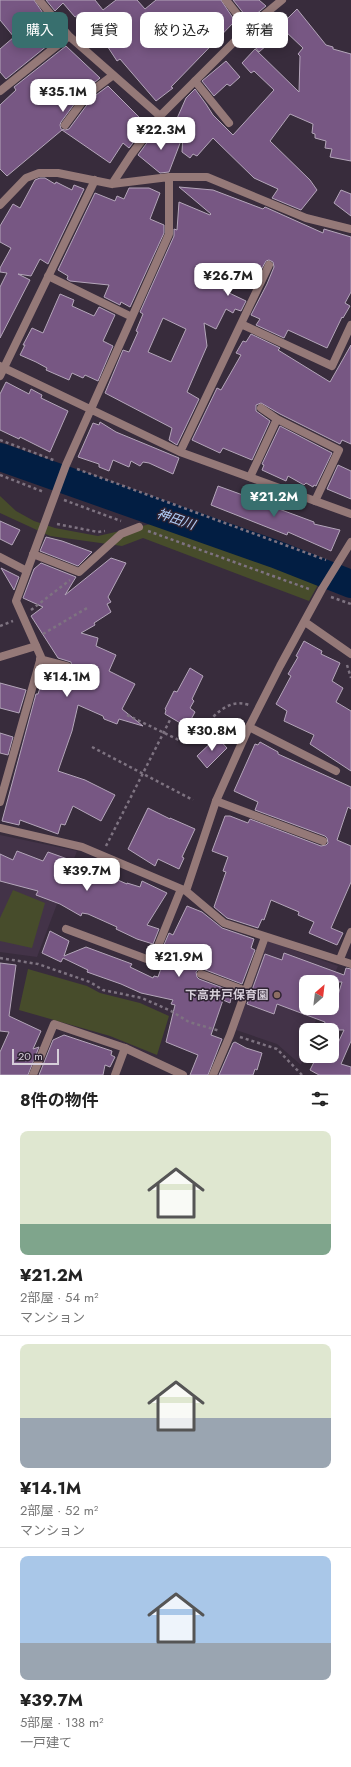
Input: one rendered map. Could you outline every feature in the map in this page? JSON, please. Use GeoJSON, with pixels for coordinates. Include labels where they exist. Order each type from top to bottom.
{"type":"FeatureCollection","features":[{"type":"Feature","properties":{"kind":"street"},"geometry":{"type":"LineString","coordinates":[[39,0],[69,36],[112,76],[160,116]]}},
{"type":"Feature","properties":{"kind":"street"},"geometry":{"type":"LineString","coordinates":[[226,0],[235,12]]}},
{"type":"Feature","properties":{"kind":"street"},"geometry":{"type":"LineString","coordinates":[[267,12],[282,0]]}},
{"type":"Feature","properties":{"kind":"street"},"geometry":{"type":"LineString","coordinates":[[0,91],[69,36]]}},
{"type":"Feature","properties":{"kind":"street"},"geometry":{"type":"LineString","coordinates":[[112,184],[131,155],[160,116],[232,44]]}},
{"type":"Feature","properties":{"kind":"street"},"geometry":{"type":"LineString","coordinates":[[65,125],[88,94],[112,76]]}},
{"type":"Feature","properties":{"kind":"street"},"geometry":{"type":"LineString","coordinates":[[195,81],[229,123]]}},
{"type":"Feature","properties":{"kind":"street"},"geometry":{"type":"LineString","coordinates":[[0,205],[26,178],[39,173],[58,173],[112,184],[169,177],[207,177],[306,218],[351,229]]}},
{"type":"Feature","properties":{"kind":"street"},"geometry":{"type":"LineString","coordinates":[[0,802],[41,657],[16,601],[65,467],[169,234],[169,177]]}},
{"type":"Feature","properties":{"kind":"street"},"geometry":{"type":"LineString","coordinates":[[0,376],[2,367],[95,180]]}},
{"type":"Feature","properties":{"kind":"street"},"geometry":{"type":"LineString","coordinates":[[180,452],[269,265]]}},
{"type":"Feature","properties":{"kind":"street"},"geometry":{"type":"LineString","coordinates":[[48,276],[132,317]]}},
{"type":"Feature","properties":{"kind":"street"},"geometry":{"type":"LineString","coordinates":[[241,324],[332,366],[351,325]]}},
{"type":"Feature","properties":{"kind":"street"},"geometry":{"type":"LineString","coordinates":[[2,367],[180,452],[351,514]]}},
{"type":"Feature","properties":{"kind":"street"},"geometry":{"type":"LineString","coordinates":[[261,408],[277,419],[339,450],[315,501]]}},
{"type":"Feature","properties":{"kind":"street"},"geometry":{"type":"LineString","coordinates":[[250,477],[277,419]]}},
{"type":"Feature","properties":{"kind":"street"},"geometry":{"type":"LineString","coordinates":[[33,554],[79,572],[121,534],[140,527]]}},
{"type":"Feature","properties":{"kind":"street"},"geometry":{"type":"LineString","coordinates":[[66,929],[152,961],[183,890],[216,801],[249,727],[322,591],[351,542]]}},
{"type":"Feature","properties":{"kind":"street"},"geometry":{"type":"LineString","coordinates":[[0,557],[27,571]]}},
{"type":"Feature","properties":{"kind":"street"},"geometry":{"type":"LineString","coordinates":[[305,622],[351,654]]}},
{"type":"Feature","properties":{"kind":"street"},"geometry":{"type":"LineString","coordinates":[[0,657],[34,643]]}},
{"type":"Feature","properties":{"kind":"street"},"geometry":{"type":"LineString","coordinates":[[40,660],[67,666]]}},
{"type":"Feature","properties":{"kind":"street"},"geometry":{"type":"LineString","coordinates":[[249,727],[336,771]]}},
{"type":"Feature","properties":{"kind":"street"},"geometry":{"type":"LineString","coordinates":[[216,801],[323,841]]}},
{"type":"Feature","properties":{"kind":"street"},"geometry":{"type":"LineString","coordinates":[[0,828],[82,847],[183,890],[224,923],[265,937],[340,959],[351,964]]}},
{"type":"Feature","properties":{"kind":"street"},"geometry":{"type":"LineString","coordinates":[[340,959],[351,932]]}},
{"type":"Feature","properties":{"kind":"street"},"geometry":{"type":"LineString","coordinates":[[213,1075],[230,1035],[265,937]]}},
{"type":"Feature","properties":{"kind":"street"},"geometry":{"type":"LineString","coordinates":[[201,974],[246,990]]}},
{"type":"Feature","properties":{"kind":"street"},"geometry":{"type":"LineString","coordinates":[[33,1075],[54,1024],[125,1048],[183,1075]]}},
{"type":"Feature","properties":{"kind":"street"},"geometry":{"type":"LineString","coordinates":[[115,1075],[125,1048]]}},
{"type":"Feature","properties":{"kind":"path"},"geometry":{"type":"LineString","coordinates":[[0,440],[65,467],[154,496],[336,566]]}},
{"type":"Feature","properties":{"kind":"path"},"geometry":{"type":"LineString","coordinates":[[0,475],[55,493],[140,527],[322,591],[351,604]]}},
{"type":"Feature","properties":{"kind":"path"},"geometry":{"type":"LineString","coordinates":[[45,521],[98,532],[112,531]]}},
{"type":"Feature","properties":{"kind":"path"},"geometry":{"type":"LineString","coordinates":[[0,626],[22,617],[79,572]]}},
{"type":"Feature","properties":{"kind":"path"},"geometry":{"type":"LineString","coordinates":[[34,643],[87,608]]}},
{"type":"Feature","properties":{"kind":"path"},"geometry":{"type":"LineString","coordinates":[[127,715],[163,734],[183,742],[195,735],[224,707],[232,703],[241,702],[259,708]]}},
{"type":"Feature","properties":{"kind":"path"},"geometry":{"type":"LineString","coordinates":[[101,855],[171,718]]}},
{"type":"Feature","properties":{"kind":"path"},"geometry":{"type":"LineString","coordinates":[[92,747],[193,800]]}},
{"type":"Feature","properties":{"kind":"path"},"geometry":{"type":"LineString","coordinates":[[0,958],[38,964],[90,982],[103,990],[142,998],[171,1011],[189,1022],[277,1049],[302,1075]]}},
{"type":"Feature","properties":{"kind":"shaded area"},"geometry":{"type":"Polygon","coordinates":[[[0,835],[77,851],[37,957],[0,952],[0,835]]]}},
{"type":"Feature","properties":{"kind":"shaded area","name":"下高井戸保育園"},"geometry":{"type":"Polygon","coordinates":[[[268,941],[338,966],[334,975],[299,975],[299,1015],[318,1015],[315,1023],[299,1023],[299,1063],[302,1063],[301,1065],[277,1044],[236,1030],[268,941]]]}},
{"type":"Feature","properties":{"kind":"green space"},"geometry":{"type":"Polygon","coordinates":[[[0,496],[16,511],[34,521],[55,528],[98,536],[155,523],[319,583],[309,601],[143,538],[122,546],[50,536],[0,513],[0,496]]]}},
{"type":"Feature","properties":{"kind":"green space"},"geometry":{"type":"Polygon","coordinates":[[[13,890],[45,903],[32,948],[0,941],[0,918],[13,890]]]}},
{"type":"Feature","properties":{"kind":"green space"},"geometry":{"type":"Polygon","coordinates":[[[28,969],[87,986],[100,993],[140,1003],[169,1016],[157,1055],[110,1036],[19,1010],[28,969]]]}},
{"type":"Feature","properties":{"kind":"building"},"geometry":{"type":"Polygon","coordinates":[[[0,0],[34,0],[42,12],[12,12],[12,35],[0,20],[0,0]]]}},
{"type":"Feature","properties":{"kind":"building"},"geometry":{"type":"Polygon","coordinates":[[[46,0],[95,0],[103,10],[116,0],[137,0],[145,9],[156,0],[221,0],[232,16],[232,24],[224,32],[224,12],[140,12],[140,48],[209,48],[171,87],[173,88],[156,101],[120,59],[117,61],[108,48],[132,48],[132,12],[76,12],[75,17],[63,3],[55,11],[46,0]]]}},
{"type":"Feature","properties":{"kind":"building"},"geometry":{"type":"Polygon","coordinates":[[[233,0],[259,0],[266,6],[259,12],[243,12],[233,0]]]}},
{"type":"Feature","properties":{"kind":"building"},"geometry":{"type":"Polygon","coordinates":[[[297,9],[326,45],[333,47],[333,49],[351,54],[351,161],[330,157],[332,149],[325,148],[326,141],[315,138],[315,134],[312,133],[313,124],[290,114],[270,141],[310,180],[317,190],[301,210],[272,198],[278,189],[254,178],[213,138],[197,156],[193,154],[190,158],[182,152],[183,134],[175,123],[186,98],[195,89],[213,115],[233,135],[274,90],[254,71],[251,73],[242,63],[255,49],[299,92],[300,56],[298,54],[303,48],[288,34],[288,18],[297,9]]]}},
{"type":"Feature","properties":{"kind":"building"},"geometry":{"type":"Polygon","coordinates":[[[12,39],[12,48],[44,48],[6,79],[0,72],[0,49],[12,39]]]}},
{"type":"Feature","properties":{"kind":"building"},"geometry":{"type":"Polygon","coordinates":[[[63,48],[68,48],[100,78],[84,91],[61,122],[61,129],[69,129],[92,98],[108,86],[147,125],[129,148],[123,143],[110,163],[62,130],[7,176],[0,169],[0,105],[16,90],[14,87],[63,48]]]}},
{"type":"Feature","properties":{"kind":"building"},"geometry":{"type":"Polygon","coordinates":[[[256,48],[264,48],[259,52],[256,48]]]}},
{"type":"Feature","properties":{"kind":"building"},"geometry":{"type":"Polygon","coordinates":[[[226,61],[240,77],[230,86],[227,84],[214,96],[202,81],[226,61]]]}},
{"type":"Feature","properties":{"kind":"building"},"geometry":{"type":"Polygon","coordinates":[[[170,129],[182,138],[169,172],[160,173],[138,155],[154,133],[159,137],[170,129]]]}},
{"type":"Feature","properties":{"kind":"building"},"geometry":{"type":"Polygon","coordinates":[[[45,178],[55,184],[56,182],[72,190],[74,185],[84,189],[48,264],[40,259],[31,276],[18,274],[30,280],[0,338],[0,287],[7,273],[0,272],[0,268],[11,248],[0,242],[0,226],[13,204],[20,208],[35,180],[45,178]]]}},
{"type":"Feature","properties":{"kind":"building"},"geometry":{"type":"Polygon","coordinates":[[[179,187],[213,190],[263,209],[265,207],[323,233],[324,229],[351,237],[351,292],[345,303],[350,306],[343,318],[342,317],[327,348],[288,330],[284,338],[256,325],[260,319],[251,315],[267,284],[274,267],[273,262],[269,260],[266,261],[256,279],[234,268],[223,290],[246,301],[241,311],[235,309],[233,313],[226,309],[216,329],[204,323],[207,346],[187,392],[199,399],[177,445],[169,440],[172,428],[105,393],[123,350],[129,352],[138,332],[136,331],[143,314],[140,312],[174,236],[174,229],[177,230],[179,202],[210,215],[211,214],[179,187]],[[163,318],[148,352],[171,362],[186,329],[163,318]]]}},
{"type":"Feature","properties":{"kind":"building"},"geometry":{"type":"Polygon","coordinates":[[[129,188],[149,188],[160,193],[150,219],[164,225],[164,233],[130,307],[121,302],[120,305],[104,297],[109,285],[70,281],[67,279],[68,276],[58,270],[95,193],[115,201],[117,196],[124,199],[129,188]]]}},
{"type":"Feature","properties":{"kind":"building"},"geometry":{"type":"Polygon","coordinates":[[[341,190],[351,194],[351,216],[334,203],[341,190]]]}},
{"type":"Feature","properties":{"kind":"building"},"geometry":{"type":"Polygon","coordinates":[[[60,294],[74,300],[72,306],[94,316],[99,307],[115,315],[103,341],[113,346],[98,381],[85,375],[83,378],[72,373],[69,380],[46,370],[47,368],[20,355],[25,345],[23,345],[32,328],[43,333],[60,294]]]}},
{"type":"Feature","properties":{"kind":"building"},"geometry":{"type":"Polygon","coordinates":[[[251,334],[280,348],[278,350],[330,382],[351,345],[351,444],[342,440],[340,444],[261,403],[256,405],[256,411],[270,421],[252,460],[223,448],[220,453],[192,440],[217,388],[221,390],[241,355],[236,353],[243,341],[246,342],[251,334]]]}},
{"type":"Feature","properties":{"kind":"building"},"geometry":{"type":"Polygon","coordinates":[[[6,382],[29,394],[31,389],[42,395],[41,398],[68,411],[50,452],[20,437],[19,439],[0,430],[0,394],[6,382]]]}},
{"type":"Feature","properties":{"kind":"building"},"geometry":{"type":"Polygon","coordinates":[[[100,422],[116,432],[179,458],[173,474],[149,463],[143,462],[140,466],[131,461],[129,467],[113,460],[109,471],[99,467],[99,464],[78,457],[93,423],[99,425],[100,422]]]}},
{"type":"Feature","properties":{"kind":"building"},"geometry":{"type":"Polygon","coordinates":[[[280,426],[332,453],[316,486],[314,485],[313,487],[306,483],[304,485],[288,476],[286,481],[262,470],[264,465],[262,464],[280,426]]]}},
{"type":"Feature","properties":{"kind":"building"},"geometry":{"type":"Polygon","coordinates":[[[338,465],[351,471],[351,499],[327,489],[338,465]]]}},
{"type":"Feature","properties":{"kind":"building"},"geometry":{"type":"Polygon","coordinates":[[[218,486],[262,502],[263,500],[279,509],[314,522],[314,524],[340,530],[331,551],[288,532],[287,535],[211,505],[218,486]]]}},
{"type":"Feature","properties":{"kind":"building"},"geometry":{"type":"Polygon","coordinates":[[[0,521],[20,530],[12,545],[0,539],[0,521]]]}},
{"type":"Feature","properties":{"kind":"building"},"geometry":{"type":"Polygon","coordinates":[[[46,537],[92,552],[78,566],[40,551],[46,537]]]}},
{"type":"Feature","properties":{"kind":"building"},"geometry":{"type":"Polygon","coordinates":[[[111,558],[126,563],[108,597],[111,602],[107,604],[111,612],[94,623],[95,625],[81,633],[98,638],[96,646],[116,655],[109,671],[135,684],[122,709],[143,726],[119,719],[117,724],[78,705],[72,731],[58,771],[85,780],[115,795],[101,821],[73,806],[65,825],[61,824],[58,834],[20,820],[19,825],[2,821],[36,694],[38,694],[46,669],[68,674],[67,671],[71,670],[72,667],[71,662],[58,658],[31,616],[43,607],[23,598],[34,569],[41,563],[76,577],[65,595],[111,558]]]}},
{"type":"Feature","properties":{"kind":"building"},"geometry":{"type":"Polygon","coordinates":[[[1,568],[19,577],[14,590],[1,568]]]}},
{"type":"Feature","properties":{"kind":"building"},"geometry":{"type":"Polygon","coordinates":[[[304,641],[322,651],[321,654],[340,663],[332,681],[343,688],[336,702],[351,711],[351,771],[310,744],[314,735],[284,721],[287,711],[276,704],[291,676],[288,674],[298,657],[296,656],[304,641]]]}},
{"type":"Feature","properties":{"kind":"building"},"geometry":{"type":"Polygon","coordinates":[[[190,668],[203,676],[192,699],[194,701],[190,708],[195,712],[187,727],[165,714],[165,709],[174,691],[177,692],[190,668]]]}},
{"type":"Feature","properties":{"kind":"building"},"geometry":{"type":"Polygon","coordinates":[[[0,683],[26,690],[19,713],[0,708],[0,683]]]}},
{"type":"Feature","properties":{"kind":"building"},"geometry":{"type":"Polygon","coordinates":[[[0,733],[13,737],[8,755],[0,753],[0,733]]]}},
{"type":"Feature","properties":{"kind":"building"},"geometry":{"type":"Polygon","coordinates":[[[217,737],[227,748],[207,768],[197,756],[217,737]]]}},
{"type":"Feature","properties":{"kind":"building"},"geometry":{"type":"Polygon","coordinates":[[[260,742],[278,752],[278,754],[351,787],[351,809],[348,807],[337,840],[351,846],[351,882],[331,928],[343,933],[337,945],[309,933],[314,922],[298,915],[299,912],[271,900],[264,920],[262,919],[258,928],[227,918],[214,907],[226,872],[223,871],[228,857],[212,851],[225,816],[230,816],[248,823],[250,819],[321,846],[328,843],[325,836],[255,810],[258,802],[234,791],[255,744],[258,745],[260,742]]]}},
{"type":"Feature","properties":{"kind":"building"},"geometry":{"type":"Polygon","coordinates":[[[148,808],[195,829],[182,857],[184,858],[179,869],[158,859],[155,866],[128,849],[148,808]]]}},
{"type":"Feature","properties":{"kind":"building"},"geometry":{"type":"Polygon","coordinates":[[[17,851],[43,861],[48,852],[76,862],[127,884],[140,887],[142,881],[167,893],[147,925],[159,929],[153,944],[137,939],[116,929],[117,927],[88,914],[82,913],[81,916],[60,904],[36,895],[38,891],[0,881],[0,854],[13,860],[17,851]]]}},
{"type":"Feature","properties":{"kind":"building"},"geometry":{"type":"Polygon","coordinates":[[[187,906],[202,912],[222,928],[254,939],[251,948],[255,950],[242,984],[203,969],[196,972],[199,979],[239,994],[237,1000],[231,998],[230,1003],[223,1000],[211,1035],[222,1039],[208,1075],[190,1075],[198,1055],[166,1042],[175,1005],[171,1004],[173,1000],[141,993],[87,972],[88,970],[63,958],[61,962],[42,953],[50,931],[69,941],[64,956],[86,947],[132,964],[130,967],[153,978],[154,976],[158,977],[168,949],[163,947],[169,933],[173,935],[187,906]]]}},
{"type":"Feature","properties":{"kind":"building"},"geometry":{"type":"Polygon","coordinates":[[[284,953],[344,975],[346,968],[351,969],[351,1041],[341,1064],[351,1067],[351,1075],[319,1075],[310,1070],[314,1063],[339,1063],[339,1041],[344,1030],[339,1030],[339,1023],[325,1023],[306,1015],[339,1015],[339,992],[342,982],[339,982],[339,975],[299,975],[299,1012],[277,1004],[274,1014],[247,1004],[265,954],[282,960],[284,953]]]}},
{"type":"Feature","properties":{"kind":"building"},"geometry":{"type":"Polygon","coordinates":[[[0,963],[16,965],[9,1016],[41,1031],[33,1049],[39,1047],[28,1075],[0,1075],[0,1052],[9,1032],[0,1031],[0,963]]]}},
{"type":"Feature","properties":{"kind":"building"},"geometry":{"type":"Polygon","coordinates":[[[64,1035],[112,1051],[111,1055],[115,1057],[110,1067],[105,1065],[103,1075],[39,1075],[53,1040],[64,1035]]]}},
{"type":"Feature","properties":{"kind":"building"},"geometry":{"type":"Polygon","coordinates":[[[235,1042],[246,1048],[262,1053],[257,1070],[255,1069],[253,1075],[219,1075],[233,1043],[235,1042]]]}},
{"type":"Feature","properties":{"kind":"waterway","name":"神田川"},"geometry":{"type":"LineString","coordinates":[[0,457],[275,554],[351,584]]}},
{"type":"Feature","properties":{"kind":"place","name":"下高井戸保育園"},"geometry":{"type":"Point","coordinates":[277,995]}}]}
